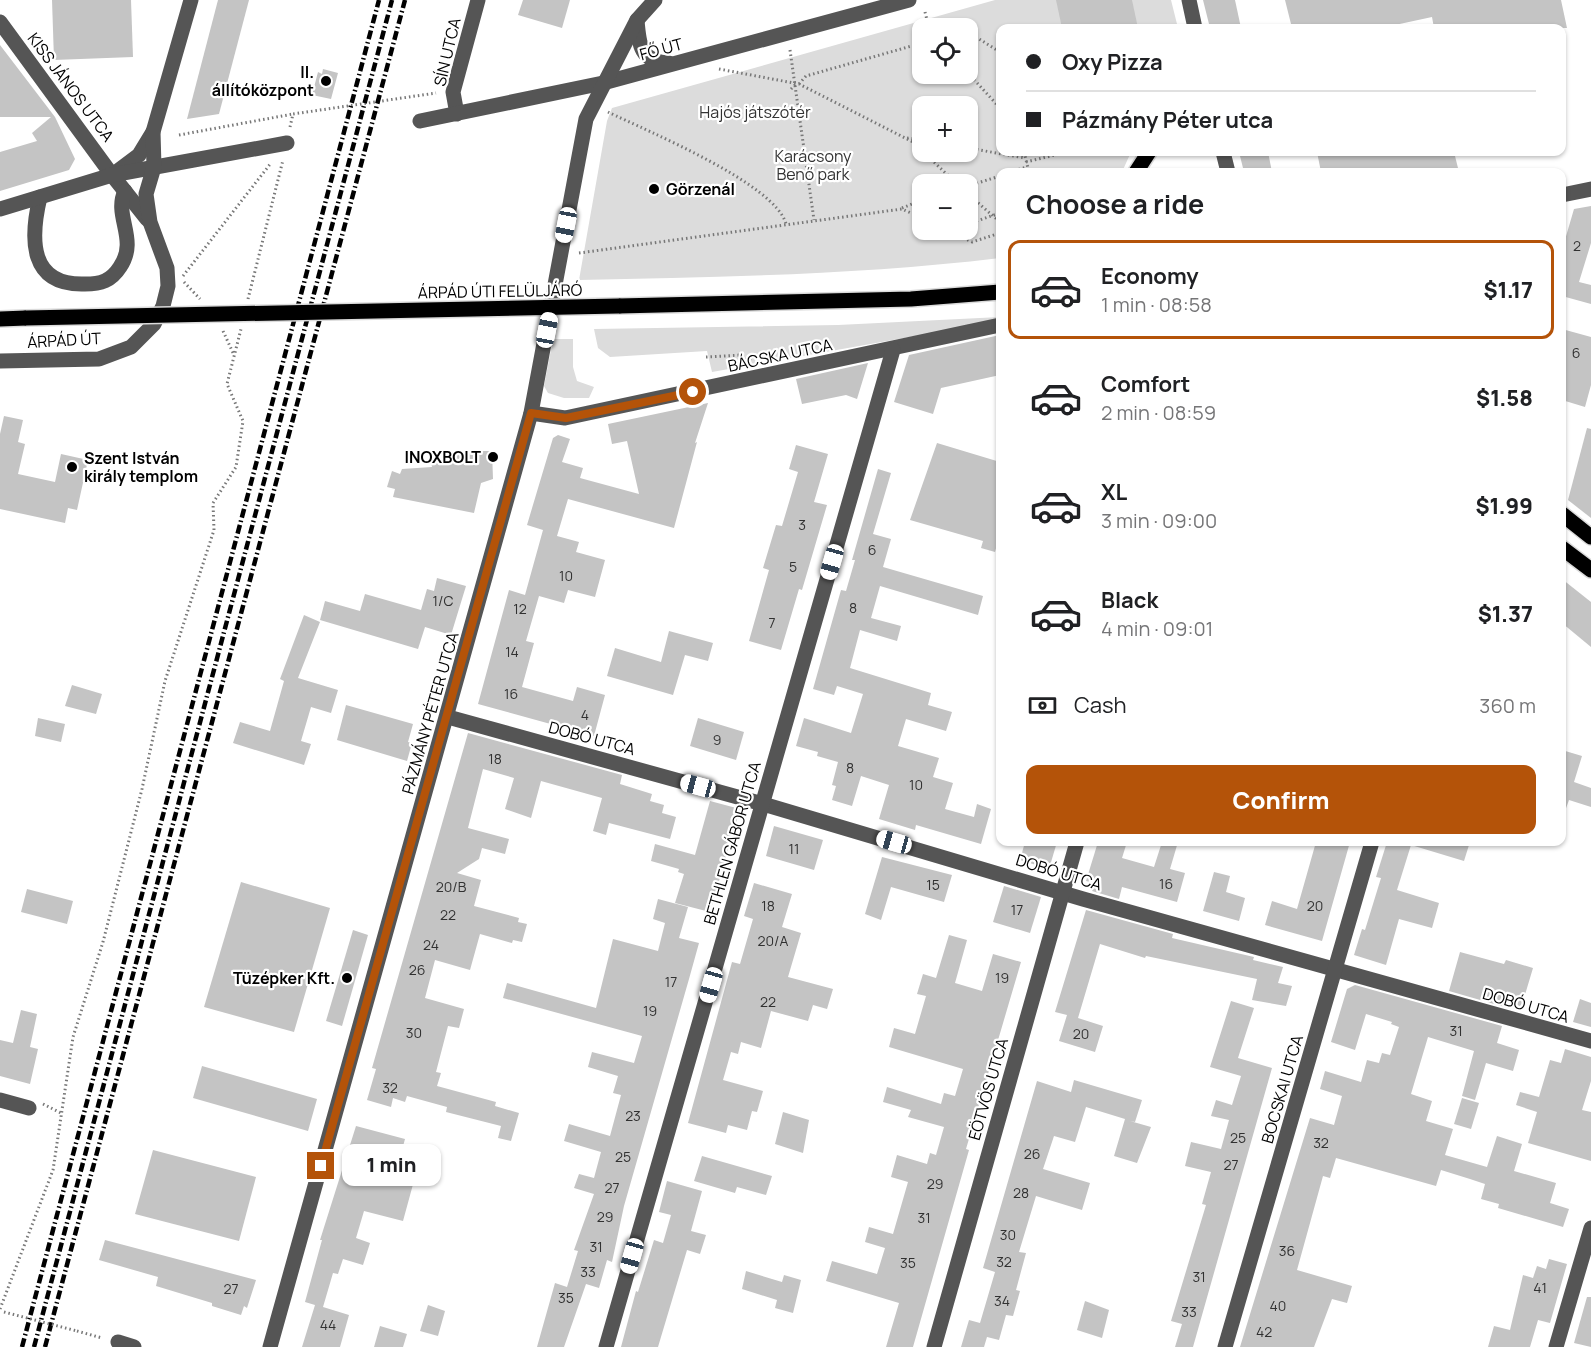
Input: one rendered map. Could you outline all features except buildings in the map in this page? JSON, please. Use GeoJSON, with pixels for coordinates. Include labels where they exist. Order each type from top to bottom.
{"type":"FeatureCollection","features":[{"type":"Feature","properties":{"kind":"main road","name":"ÁRPÁD ÚTI FELÜLJÁRÓ"},"geometry":{"type":"LineString","coordinates":[[0,319],[911,299],[996,292]]}},
{"type":"Feature","properties":{"kind":"main road"},"geometry":{"type":"LineString","coordinates":[[1566,517],[1591,537]]}},
{"type":"Feature","properties":{"kind":"main road"},"geometry":{"type":"LineString","coordinates":[[1566,551],[1591,570]]}},
{"type":"Feature","properties":{"kind":"street"},"geometry":{"type":"LineString","coordinates":[[112,175],[139,155],[153,132],[191,0]]}},
{"type":"Feature","properties":{"kind":"street","name":"SÍN UTCA"},"geometry":{"type":"LineString","coordinates":[[457,114],[453,92],[478,0]]}},
{"type":"Feature","properties":{"kind":"street","name":"PÁZMÁNY PÉTER UTCA"},"geometry":{"type":"LineString","coordinates":[[270,1347],[347,1052],[448,717],[531,413],[586,118],[637,20],[655,0]]}},
{"type":"Feature","properties":{"kind":"street"},"geometry":{"type":"LineString","coordinates":[[846,17],[857,0]]}},
{"type":"Feature","properties":{"kind":"street","name":"FŐ ÚT"},"geometry":{"type":"LineString","coordinates":[[420,121],[603,83],[909,0]]}},
{"type":"Feature","properties":{"kind":"street"},"geometry":{"type":"LineString","coordinates":[[1189,0],[1194,24]]}},
{"type":"Feature","properties":{"kind":"street"},"geometry":{"type":"LineString","coordinates":[[637,20],[639,40],[645,55],[656,63],[675,63]]}},
{"type":"Feature","properties":{"kind":"street","name":"KISS JÁNOS UTCA"},"geometry":{"type":"LineString","coordinates":[[0,22],[112,175]]}},
{"type":"Feature","properties":{"kind":"street","name":"ÁRPÁD ÚT"},"geometry":{"type":"LineString","coordinates":[[0,360],[99,359],[115,355],[143,337],[163,306],[168,286],[165,262],[150,222],[146,194],[154,167],[153,132]]}},
{"type":"Feature","properties":{"kind":"street"},"geometry":{"type":"LineString","coordinates":[[0,209],[112,175],[287,143]]}},
{"type":"Feature","properties":{"kind":"street","name":"ÁRPÁD ÚT"},"geometry":{"type":"LineString","coordinates":[[112,175],[150,222]]}},
{"type":"Feature","properties":{"kind":"street"},"geometry":{"type":"LineString","coordinates":[[1566,195],[1591,189]]}},
{"type":"Feature","properties":{"kind":"street"},"geometry":{"type":"LineString","coordinates":[[40,197],[34,244],[37,257],[46,271],[56,281],[67,285],[99,284],[111,278],[126,255],[129,240],[120,201],[125,191]]}},
{"type":"Feature","properties":{"kind":"street","name":"BÁCSKA UTCA"},"geometry":{"type":"LineString","coordinates":[[531,413],[566,418],[893,350],[996,326]]}},
{"type":"Feature","properties":{"kind":"street","name":"BETHLEN GÁBOR UTCA"},"geometry":{"type":"LineString","coordinates":[[606,1347],[893,350]]}},
{"type":"Feature","properties":{"kind":"street","name":"DOBÓ UTCA"},"geometry":{"type":"LineString","coordinates":[[448,717],[763,804],[1062,892],[1591,1041]]}},
{"type":"Feature","properties":{"kind":"street","name":"EÖTVÖS UTCA"},"geometry":{"type":"LineString","coordinates":[[934,1347],[1076,846]]}},
{"type":"Feature","properties":{"kind":"street","name":"BOCSKAI UTCA"},"geometry":{"type":"LineString","coordinates":[[1225,1347],[1371,846]]}},
{"type":"Feature","properties":{"kind":"street"},"geometry":{"type":"LineString","coordinates":[[0,1100],[28,1108]]}},
{"type":"Feature","properties":{"kind":"street"},"geometry":{"type":"LineString","coordinates":[[1556,1347],[1591,1228]]}},
{"type":"Feature","properties":{"kind":"street"},"geometry":{"type":"LineString","coordinates":[[118,1342],[134,1347]]}},
{"type":"Feature","properties":{"kind":"path"},"geometry":{"type":"LineString","coordinates":[[925,12],[926,18]]}},
{"type":"Feature","properties":{"kind":"path"},"geometry":{"type":"LineString","coordinates":[[978,38],[996,50]]}},
{"type":"Feature","properties":{"kind":"path"},"geometry":{"type":"LineString","coordinates":[[791,89],[806,76],[912,45]]}},
{"type":"Feature","properties":{"kind":"path"},"geometry":{"type":"LineString","coordinates":[[790,50],[798,84],[814,221]]}},
{"type":"Feature","properties":{"kind":"path"},"geometry":{"type":"LineString","coordinates":[[719,69],[798,84],[913,142],[947,174]]}},
{"type":"Feature","properties":{"kind":"path"},"geometry":{"type":"LineString","coordinates":[[978,84],[996,104]]}},
{"type":"Feature","properties":{"kind":"path"},"geometry":{"type":"LineString","coordinates":[[179,135],[293,114],[440,93]]}},
{"type":"Feature","properties":{"kind":"path"},"geometry":{"type":"LineString","coordinates":[[605,111],[736,176],[783,212],[786,224]]}},
{"type":"Feature","properties":{"kind":"path"},"geometry":{"type":"LineString","coordinates":[[248,300],[293,114]]}},
{"type":"Feature","properties":{"kind":"path"},"geometry":{"type":"LineString","coordinates":[[904,137],[912,138]]}},
{"type":"Feature","properties":{"kind":"path"},"geometry":{"type":"LineString","coordinates":[[180,279],[287,143]]}},
{"type":"Feature","properties":{"kind":"path"},"geometry":{"type":"LineString","coordinates":[[978,150],[996,154]]}},
{"type":"Feature","properties":{"kind":"path"},"geometry":{"type":"LineString","coordinates":[[1007,156],[1026,160],[1046,156]]}},
{"type":"Feature","properties":{"kind":"path"},"geometry":{"type":"LineString","coordinates":[[1024,168],[1027,167],[1025,156]]}},
{"type":"Feature","properties":{"kind":"path"},"geometry":{"type":"LineString","coordinates":[[978,183],[996,177]]}},
{"type":"Feature","properties":{"kind":"path"},"geometry":{"type":"LineString","coordinates":[[978,202],[994,216]]}},
{"type":"Feature","properties":{"kind":"path"},"geometry":{"type":"LineString","coordinates":[[579,253],[814,221],[902,208],[912,204]]}},
{"type":"Feature","properties":{"kind":"path"},"geometry":{"type":"LineString","coordinates":[[902,208],[912,213]]}},
{"type":"Feature","properties":{"kind":"path"},"geometry":{"type":"LineString","coordinates":[[978,221],[994,216]]}},
{"type":"Feature","properties":{"kind":"path"},"geometry":{"type":"LineString","coordinates":[[968,240],[972,242],[996,234]]}},
{"type":"Feature","properties":{"kind":"path"},"geometry":{"type":"LineString","coordinates":[[118,1342],[1,1311],[53,1170],[73,1037],[106,931],[142,789],[165,681],[214,530],[213,502],[236,468],[243,421],[227,384],[243,322]]}},
{"type":"Feature","properties":{"kind":"path"},"geometry":{"type":"LineString","coordinates":[[706,357],[741,355],[753,362],[757,378]]}},
{"type":"Feature","properties":{"kind":"green space","name":"Karácsony Benő park"},"geometry":{"type":"Polygon","coordinates":[[[995,0],[1171,0],[1177,24],[996,24],[996,156],[1129,156],[1124,168],[996,168],[996,258],[842,272],[579,280],[607,121],[612,108],[912,23],[912,84],[978,84],[978,18],[931,18],[995,0]]]}},
{"type":"Feature","properties":{"kind":"green space"},"geometry":{"type":"Polygon","coordinates":[[[996,317],[996,322],[712,372],[707,351],[610,357],[598,348],[594,329],[838,325],[996,317]]]}},
{"type":"Feature","properties":{"kind":"green space"},"geometry":{"type":"Polygon","coordinates":[[[553,339],[573,339],[573,367],[577,381],[594,387],[589,398],[564,398],[548,393],[544,386],[553,339]]]}},
{"type":"Feature","properties":{"kind":"railway"},"geometry":{"type":"LineString","coordinates":[[22,1347],[379,0]]}},
{"type":"Feature","properties":{"kind":"railway"},"geometry":{"type":"LineString","coordinates":[[34,1347],[392,0]]}},
{"type":"Feature","properties":{"kind":"railway"},"geometry":{"type":"LineString","coordinates":[[45,1347],[405,0]]}},
{"type":"Feature","properties":{"kind":"place","name":"II. állítóközpont"},"geometry":{"type":"Point","coordinates":[326,81]}},
{"type":"Feature","properties":{"kind":"place","name":"Görzenál"},"geometry":{"type":"Point","coordinates":[654,189]}},
{"type":"Feature","properties":{"kind":"place","name":"INOXBOLT"},"geometry":{"type":"Point","coordinates":[493,457]}},
{"type":"Feature","properties":{"kind":"place","name":"Szent István király templom"},"geometry":{"type":"Point","coordinates":[72,467]}},
{"type":"Feature","properties":{"kind":"place","name":"Tüzépker Kft."},"geometry":{"type":"Point","coordinates":[347,978]}},
{"type":"Feature","properties":{"kind":"route"},"geometry":{"type":"LineString","coordinates":[[321,1166],[531,413],[566,418],[693,392]]}},
{"type":"Feature","properties":{"kind":"park label","name":"Hajós játszótér"},"geometry":{"type":"Point","coordinates":[755,112]}}]}
